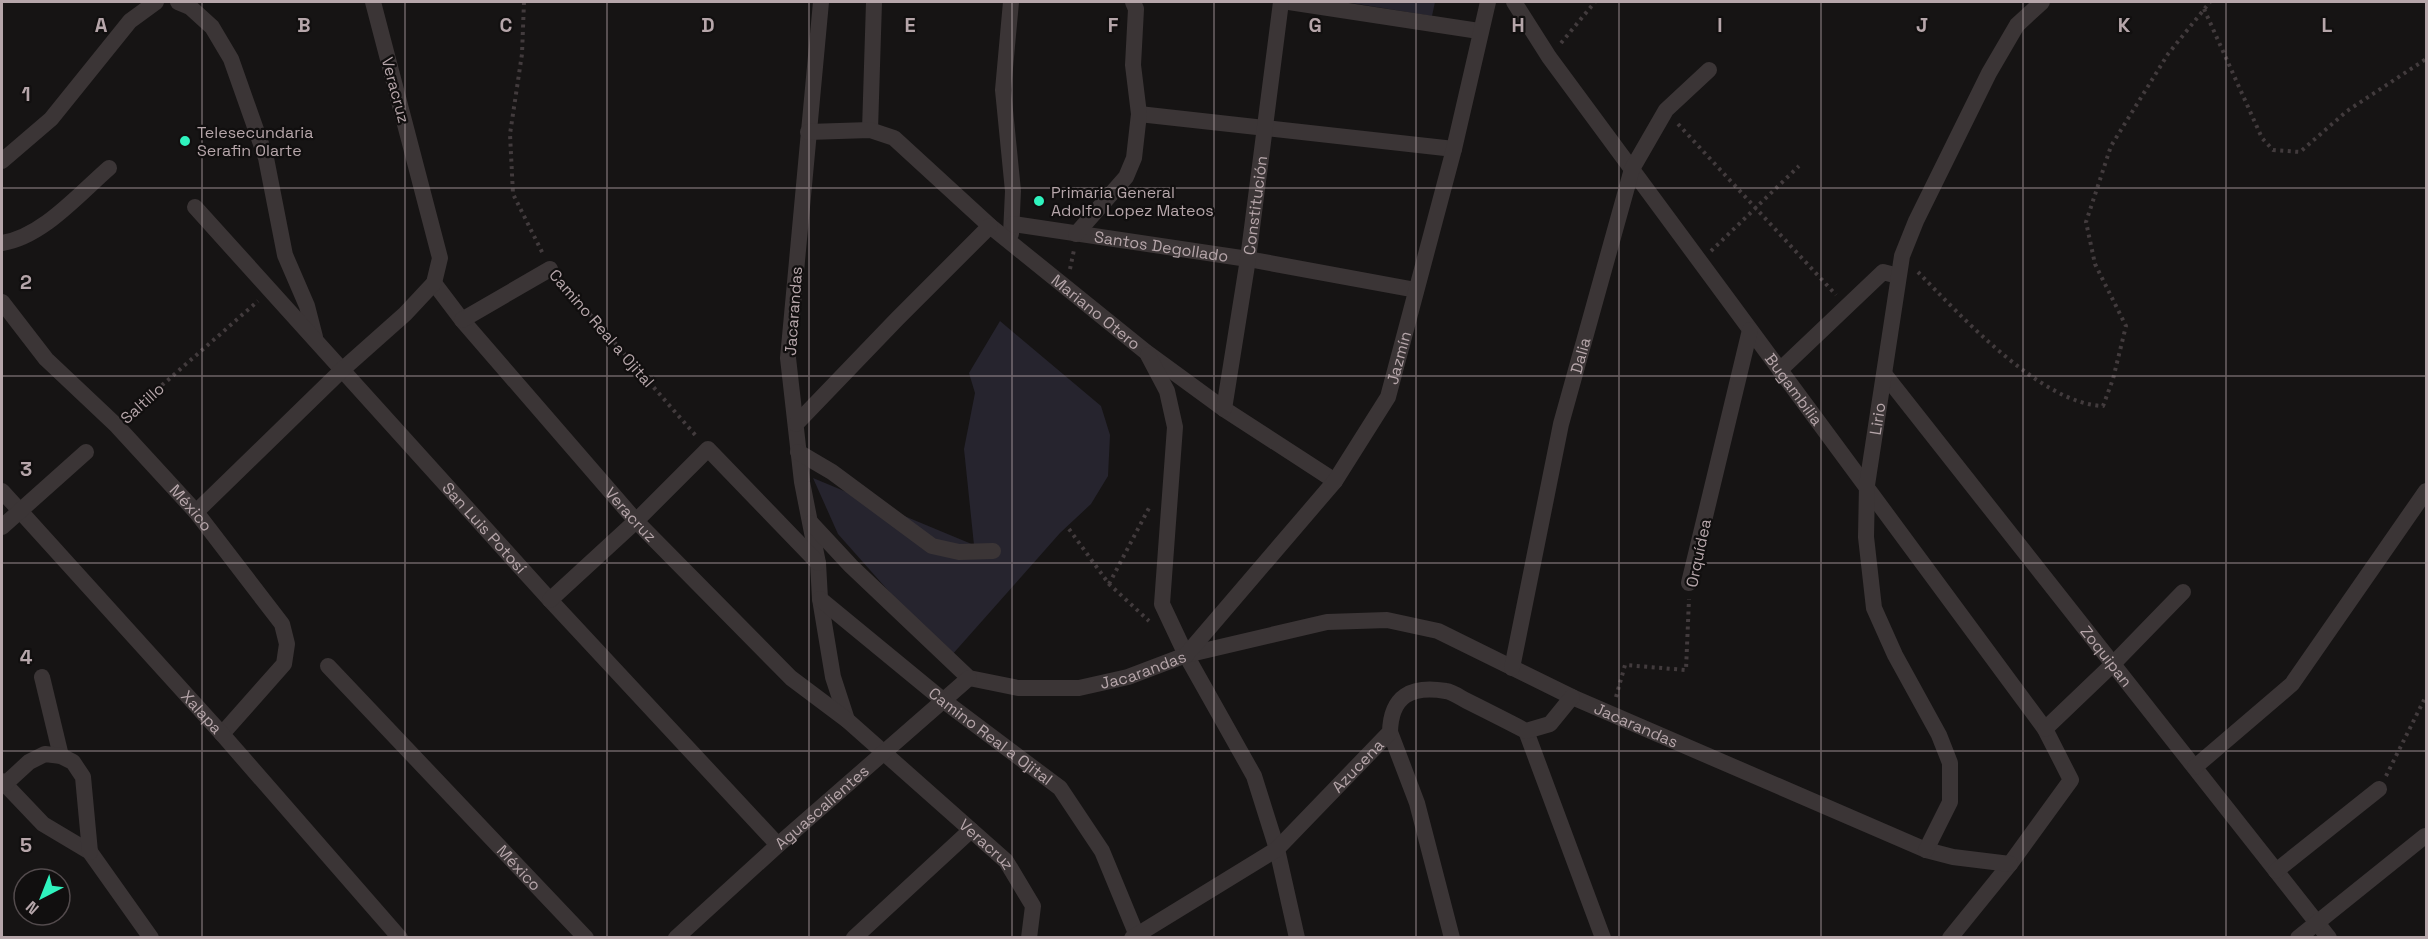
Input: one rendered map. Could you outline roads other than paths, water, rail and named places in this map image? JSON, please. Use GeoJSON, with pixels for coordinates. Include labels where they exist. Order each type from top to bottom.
{"type":"FeatureCollection","features":[{"type":"Feature","properties":{"kind":"street"},"geometry":{"type":"LineString","coordinates":[[2,161],[51,119],[130,21],[154,2]]}},
{"type":"Feature","properties":{"kind":"street"},"geometry":{"type":"LineString","coordinates":[[178,2],[190,7],[212,27],[231,59],[266,158],[285,255],[307,306],[316,338]]}},
{"type":"Feature","properties":{"kind":"street","name":"Veracruz"},"geometry":{"type":"LineString","coordinates":[[373,2],[440,258],[434,283],[462,320],[636,521],[790,678],[847,720],[1006,861],[1033,906],[1029,938]]}},
{"type":"Feature","properties":{"kind":"street","name":"Jacarandas"},"geometry":{"type":"LineString","coordinates":[[811,524],[802,482],[788,358],[821,2]]}},
{"type":"Feature","properties":{"kind":"street"},"geometry":{"type":"LineString","coordinates":[[870,130],[871,35],[874,2]]}},
{"type":"Feature","properties":{"kind":"street"},"geometry":{"type":"LineString","coordinates":[[1011,2],[1003,90],[1013,191],[1011,232]]}},
{"type":"Feature","properties":{"kind":"street"},"geometry":{"type":"LineString","coordinates":[[1077,234],[1126,177],[1134,158],[1139,114],[1133,65],[1136,9],[1133,2]]}},
{"type":"Feature","properties":{"kind":"street","name":"Constitución"},"geometry":{"type":"LineString","coordinates":[[1224,409],[1248,259],[1281,2]]}},
{"type":"Feature","properties":{"kind":"street"},"geometry":{"type":"LineString","coordinates":[[1289,2],[1479,31]]}},
{"type":"Feature","properties":{"kind":"street","name":"Jazmín"},"geometry":{"type":"LineString","coordinates":[[1186,655],[1335,481],[1388,398],[1454,149],[1479,31],[1488,2]]}},
{"type":"Feature","properties":{"kind":"street","name":"Bugambilia"},"geometry":{"type":"LineString","coordinates":[[1514,2],[1549,57],[1750,330],[1868,485],[2045,729],[2071,780],[2010,864]]}},
{"type":"Feature","properties":{"kind":"street","name":"Lirio"},"geometry":{"type":"LineString","coordinates":[[1926,850],[1950,802],[1950,763],[1939,735],[1895,655],[1874,608],[1866,537],[1868,485],[1902,256],[1916,221],[1989,73],[2017,25],[2042,2]]}},
{"type":"Feature","properties":{"kind":"street","name":"Dalia"},"geometry":{"type":"LineString","coordinates":[[1512,668],[1561,424],[1632,169],[1666,110],[1709,70]]}},
{"type":"Feature","properties":{"kind":"street"},"geometry":{"type":"LineString","coordinates":[[1139,114],[1454,149]]}},
{"type":"Feature","properties":{"kind":"street","name":"Mariano Otero"},"geometry":{"type":"LineString","coordinates":[[808,132],[870,130],[894,138],[990,226],[1011,232],[1066,288],[1146,352],[1224,409],[1335,481]]}},
{"type":"Feature","properties":{"kind":"street"},"geometry":{"type":"LineString","coordinates":[[2,243],[14,241],[38,229],[109,168]]}},
{"type":"Feature","properties":{"kind":"street","name":"San Luis Potosí"},"geometry":{"type":"LineString","coordinates":[[195,207],[316,338],[342,370],[550,600],[778,845]]}},
{"type":"Feature","properties":{"kind":"street"},"geometry":{"type":"LineString","coordinates":[[796,424],[990,226]]}},
{"type":"Feature","properties":{"kind":"street","name":"Santos Degollado"},"geometry":{"type":"LineString","coordinates":[[1011,232],[1077,234],[1248,259],[1416,290]]}},
{"type":"Feature","properties":{"kind":"street"},"geometry":{"type":"LineString","coordinates":[[462,320],[550,269]]}},
{"type":"Feature","properties":{"kind":"street"},"geometry":{"type":"LineString","coordinates":[[1780,370],[1882,272],[1898,276]]}},
{"type":"Feature","properties":{"kind":"street"},"geometry":{"type":"LineString","coordinates":[[196,512],[342,370],[405,314],[434,283]]}},
{"type":"Feature","properties":{"kind":"street","name":"México"},"geometry":{"type":"LineString","coordinates":[[2,302],[46,359],[117,426],[196,512],[282,624],[287,644],[284,664],[222,734]]}},
{"type":"Feature","properties":{"kind":"street","name":"Orquídea"},"geometry":{"type":"LineString","coordinates":[[1689,583],[1750,330]]}},
{"type":"Feature","properties":{"kind":"street"},"geometry":{"type":"LineString","coordinates":[[1146,352],[1167,391],[1174,427],[1162,604],[1186,655],[1213,699],[1254,776],[1277,849],[1297,938]]}},
{"type":"Feature","properties":{"kind":"street","name":"Zoquipan"},"geometry":{"type":"LineString","coordinates":[[1885,375],[2329,938]]}},
{"type":"Feature","properties":{"kind":"street"},"geometry":{"type":"LineString","coordinates":[[550,600],[636,521],[708,449],[818,563]]}},
{"type":"Feature","properties":{"kind":"street"},"geometry":{"type":"LineString","coordinates":[[2,527],[86,452]]}},
{"type":"Feature","properties":{"kind":"street"},"geometry":{"type":"LineString","coordinates":[[798,452],[832,472],[932,546],[959,552],[993,551]]}},
{"type":"Feature","properties":{"kind":"street","name":"Xalapa"},"geometry":{"type":"LineString","coordinates":[[2,491],[222,734],[400,938]]}},
{"type":"Feature","properties":{"kind":"street"},"geometry":{"type":"LineString","coordinates":[[2195,767],[2292,684],[2427,491]]}},
{"type":"Feature","properties":{"kind":"street"},"geometry":{"type":"LineString","coordinates":[[811,524],[833,677],[847,720]]}},
{"type":"Feature","properties":{"kind":"street"},"geometry":{"type":"LineString","coordinates":[[811,524],[851,566],[969,678]]}},
{"type":"Feature","properties":{"kind":"street"},"geometry":{"type":"LineString","coordinates":[[2045,729],[2183,592]]}},
{"type":"Feature","properties":{"kind":"street","name":"Camino Real a Ojital"},"geometry":{"type":"LineString","coordinates":[[820,599],[944,701],[1060,788],[1102,850],[1136,936]]}},
{"type":"Feature","properties":{"kind":"street","name":"Jacarandas"},"geometry":{"type":"LineString","coordinates":[[969,678],[1018,688],[1078,688],[1128,677],[1186,655],[1327,622],[1387,620],[1438,631],[1572,697],[1926,850],[1953,857],[2010,864]]}},
{"type":"Feature","properties":{"kind":"street","name":"México"},"geometry":{"type":"LineString","coordinates":[[328,666],[586,938]]}},
{"type":"Feature","properties":{"kind":"street"},"geometry":{"type":"LineString","coordinates":[[42,677],[61,756]]}},
{"type":"Feature","properties":{"kind":"street","name":"Aguascalientes"},"geometry":{"type":"LineString","coordinates":[[676,938],[778,845],[969,678]]}},
{"type":"Feature","properties":{"kind":"street","name":"Azucena"},"geometry":{"type":"LineString","coordinates":[[1136,936],[1277,849],[1390,732],[1390,715],[1396,704],[1406,694],[1417,691],[1447,691],[1526,730]]}},
{"type":"Feature","properties":{"kind":"street"},"geometry":{"type":"LineString","coordinates":[[1572,697],[1550,724],[1526,730],[1603,938]]}},
{"type":"Feature","properties":{"kind":"street"},"geometry":{"type":"LineString","coordinates":[[1390,732],[1417,803],[1452,938]]}},
{"type":"Feature","properties":{"kind":"street"},"geometry":{"type":"LineString","coordinates":[[90,852],[83,777],[73,762],[61,756],[45,754],[29,762],[3,783],[43,824],[90,852],[151,938]]}},
{"type":"Feature","properties":{"kind":"street"},"geometry":{"type":"LineString","coordinates":[[2276,871],[2379,789]]}},
{"type":"Feature","properties":{"kind":"street"},"geometry":{"type":"LineString","coordinates":[[854,938],[971,830]]}},
{"type":"Feature","properties":{"kind":"street"},"geometry":{"type":"LineString","coordinates":[[2298,938],[2425,836]]}},
{"type":"Feature","properties":{"kind":"street"},"geometry":{"type":"LineString","coordinates":[[1950,938],[2010,864]]}},
{"type":"Feature","properties":{"kind":"place","name":"Telesecundaria Serafin Olarte"},"geometry":{"type":"Point","coordinates":[185,141]}},
{"type":"Feature","properties":{"kind":"place","name":"Primaria General Adolfo Lopez Mateos"},"geometry":{"type":"Point","coordinates":[1039,201]}}]}
